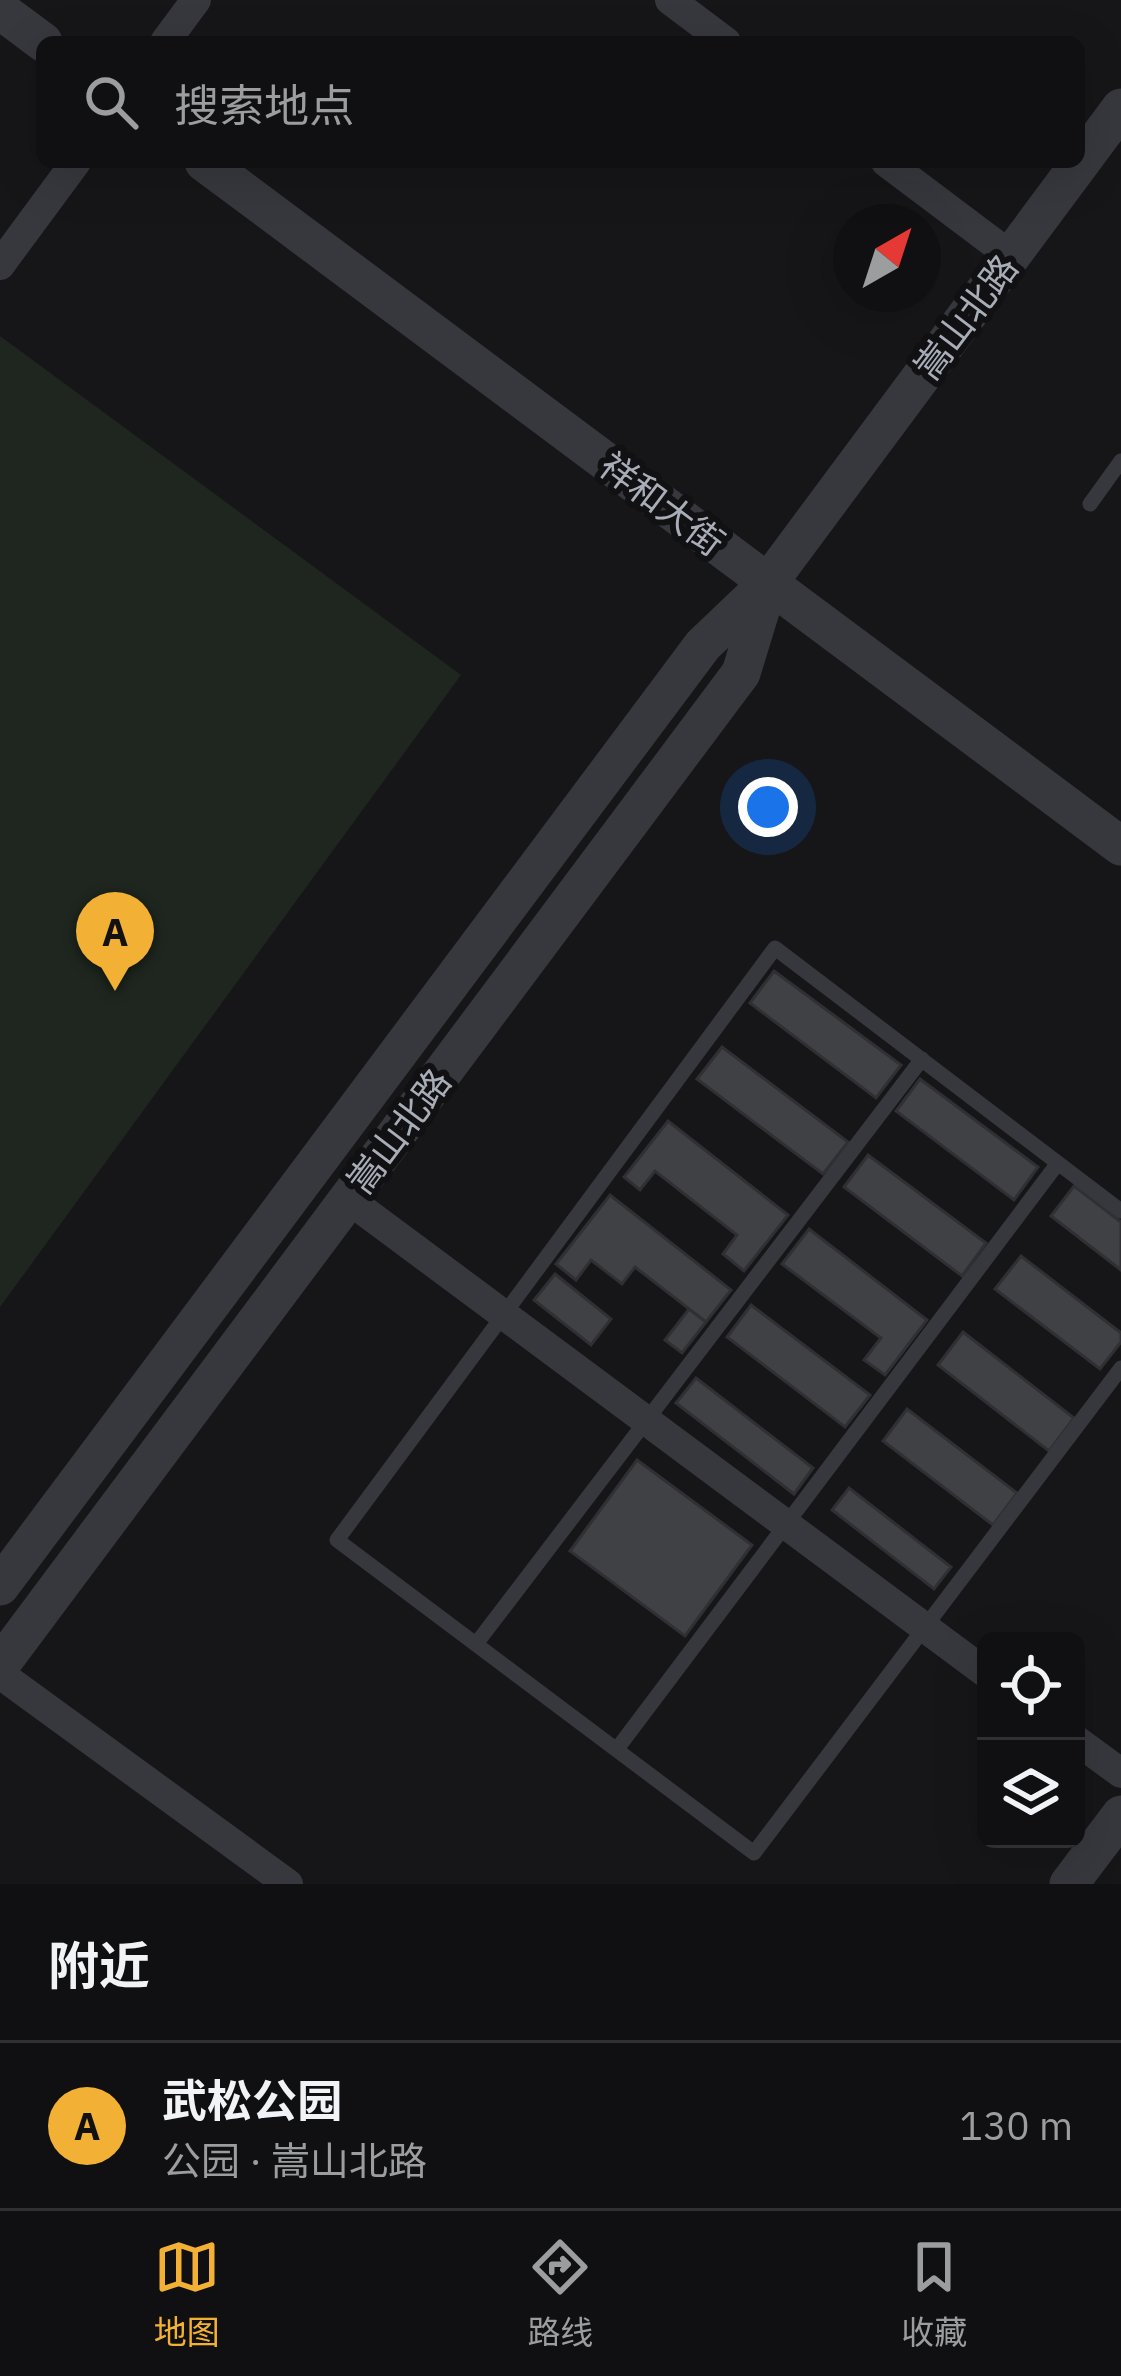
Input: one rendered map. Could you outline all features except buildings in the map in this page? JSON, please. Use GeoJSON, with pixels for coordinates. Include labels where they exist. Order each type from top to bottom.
{"type":"FeatureCollection","features":[{"type":"Feature","properties":{"kind":"street"},"geometry":{"type":"LineString","coordinates":[[169,36],[196,0]]}},
{"type":"Feature","properties":{"kind":"street"},"geometry":{"type":"LineString","coordinates":[[670,0],[718,36]]}},
{"type":"Feature","properties":{"kind":"street"},"geometry":{"type":"LineString","coordinates":[[0,10],[36,37]]}},
{"type":"Feature","properties":{"kind":"street","name":"嵩山北路"},"geometry":{"type":"LineString","coordinates":[[1085,157],[1121,108]]}},
{"type":"Feature","properties":{"kind":"street"},"geometry":{"type":"LineString","coordinates":[[0,265],[72,168]]}},
{"type":"Feature","properties":{"kind":"street","name":"祥和大街"},"geometry":{"type":"LineString","coordinates":[[212,168],[1121,846]]}},
{"type":"Feature","properties":{"kind":"street"},"geometry":{"type":"LineString","coordinates":[[894,168],[1012,256]]}},
{"type":"Feature","properties":{"kind":"street","name":"嵩山北路"},"geometry":{"type":"LineString","coordinates":[[0,1586],[703,644],[768,583],[1077,168]]}},
{"type":"Feature","properties":{"kind":"street","name":"嵩山北路"},"geometry":{"type":"LineString","coordinates":[[0,1665],[741,673],[768,583]]}},
{"type":"Feature","properties":{"kind":"street"},"geometry":{"type":"LineString","coordinates":[[348,1199],[977,1666]]}},
{"type":"Feature","properties":{"kind":"street"},"geometry":{"type":"LineString","coordinates":[[0,1674],[288,1884]]}},
{"type":"Feature","properties":{"kind":"street"},"geometry":{"type":"LineString","coordinates":[[1085,1747],[1121,1773]]}},
{"type":"Feature","properties":{"kind":"street"},"geometry":{"type":"LineString","coordinates":[[1069,1884],[1121,1815]]}},
{"type":"Feature","properties":{"kind":"lane"},"geometry":{"type":"LineString","coordinates":[[1090,504],[1121,461]]}},
{"type":"Feature","properties":{"kind":"lane"},"geometry":{"type":"LineString","coordinates":[[1121,1210],[775,948],[337,1540],[754,1852],[1121,1368]]}},
{"type":"Feature","properties":{"kind":"lane"},"geometry":{"type":"LineString","coordinates":[[476,1644],[922,1059]]}},
{"type":"Feature","properties":{"kind":"lane"},"geometry":{"type":"LineString","coordinates":[[616,1749],[1058,1163]]}},
{"type":"Feature","properties":{"kind":"shaded area"},"geometry":{"type":"Polygon","coordinates":[[[0,336],[461,675],[0,1307],[0,336]]]}},
{"type":"Feature","properties":{"kind":"place","name":"武松公园"},"geometry":{"type":"Point","coordinates":[115,991]}}]}
